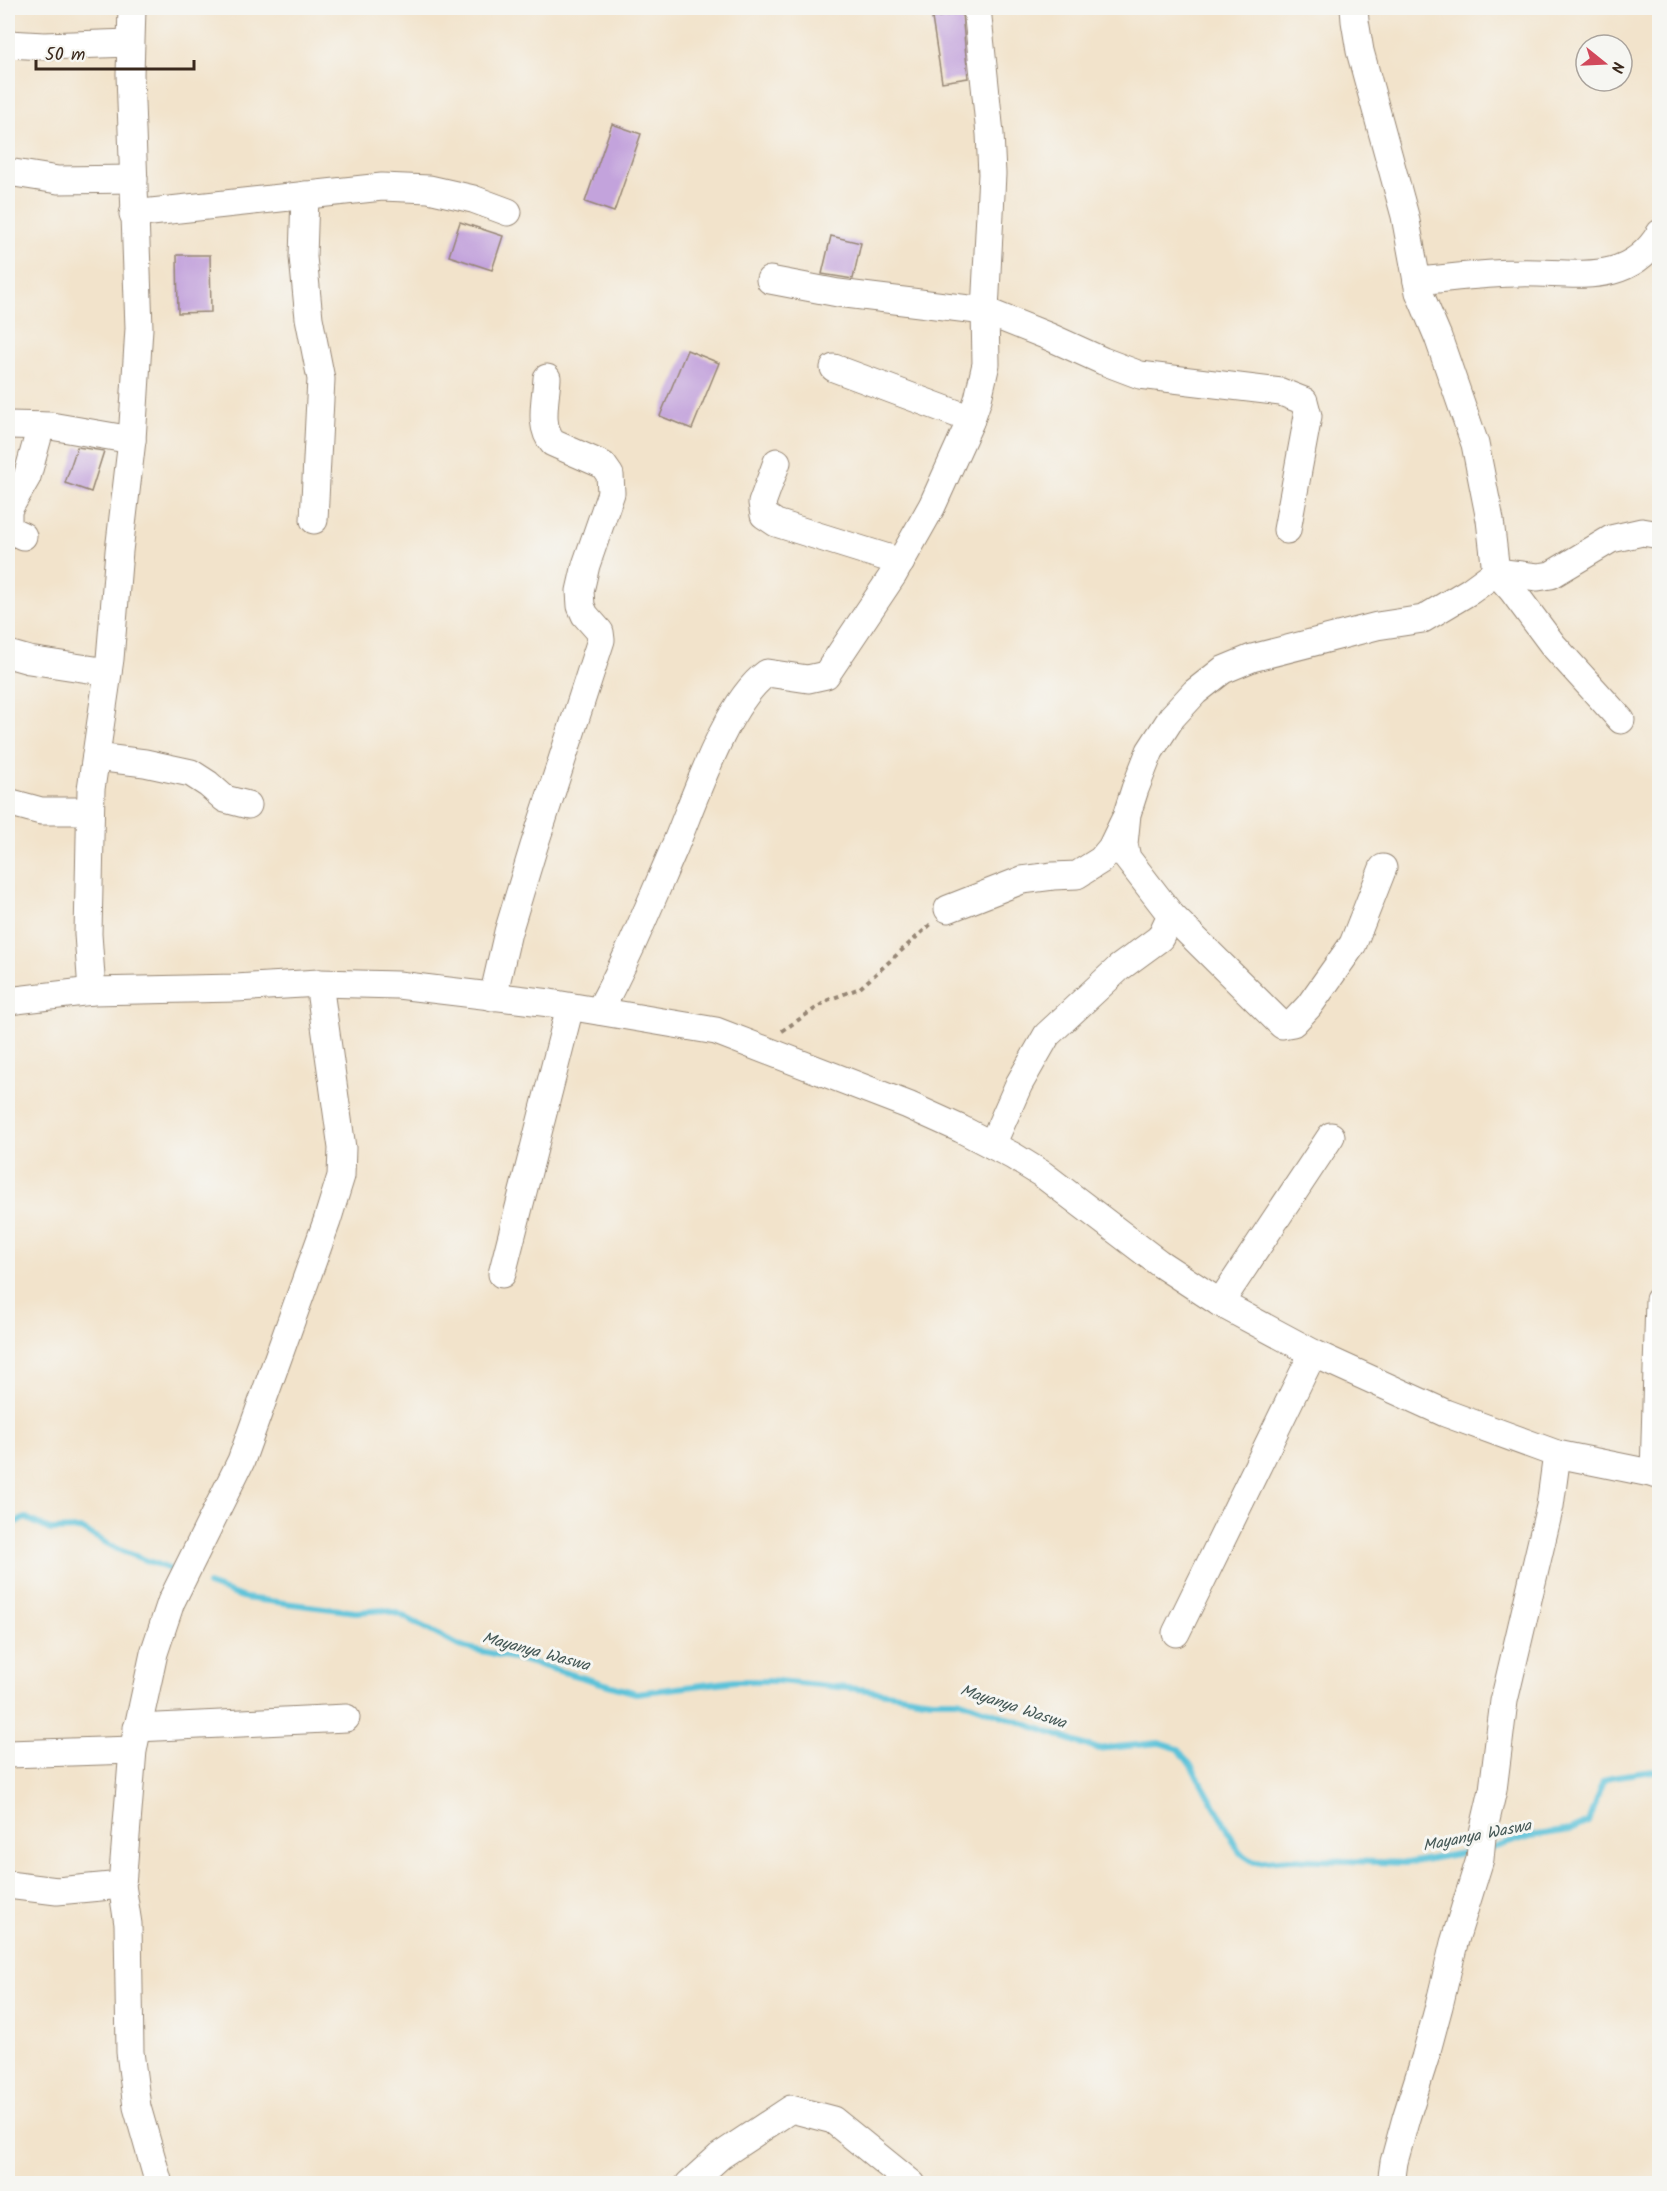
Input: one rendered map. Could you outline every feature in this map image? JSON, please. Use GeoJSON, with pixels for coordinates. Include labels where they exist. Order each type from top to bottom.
{"type":"FeatureCollection","features":[{"type":"Feature","properties":{"kind":"street"},"geometry":{"type":"LineString","coordinates":[[92,991],[88,934],[90,811],[108,672],[132,440],[139,328],[133,214],[130,43],[132,8]]}},
{"type":"Feature","properties":{"kind":"street"},"geometry":{"type":"LineString","coordinates":[[599,1011],[618,976],[701,780],[729,721],[757,680],[767,673],[808,679],[826,675],[901,562],[932,506],[971,419],[986,364],[992,174],[978,8]]}},
{"type":"Feature","properties":{"kind":"street"},"geometry":{"type":"LineString","coordinates":[[1354,8],[1360,51],[1406,216],[1419,292],[1438,337],[1475,444],[1490,520],[1496,572],[1553,645],[1621,720]]}},
{"type":"Feature","properties":{"kind":"street"},"geometry":{"type":"LineString","coordinates":[[8,44],[130,43]]}},
{"type":"Feature","properties":{"kind":"street"},"geometry":{"type":"LineString","coordinates":[[8,172],[58,180],[134,178]]}},
{"type":"Feature","properties":{"kind":"street"},"geometry":{"type":"LineString","coordinates":[[133,214],[382,187],[429,189],[508,212]]}},
{"type":"Feature","properties":{"kind":"street"},"geometry":{"type":"LineString","coordinates":[[304,195],[303,257],[309,318],[321,379],[314,520]]}},
{"type":"Feature","properties":{"kind":"street"},"geometry":{"type":"LineString","coordinates":[[1417,281],[1518,273],[1588,275],[1621,269],[1642,256],[1659,233]]}},
{"type":"Feature","properties":{"kind":"street"},"geometry":{"type":"LineString","coordinates":[[770,280],[838,293],[986,311],[1103,362],[1140,375],[1281,392],[1304,401],[1308,416],[1287,530]]}},
{"type":"Feature","properties":{"kind":"street"},"geometry":{"type":"LineString","coordinates":[[834,368],[971,419]]}},
{"type":"Feature","properties":{"kind":"street"},"geometry":{"type":"LineString","coordinates":[[493,997],[508,932],[534,846],[601,640],[600,632],[585,615],[581,606],[580,591],[586,565],[611,493],[610,474],[603,465],[553,443],[548,438],[544,429],[547,378]]}},
{"type":"Feature","properties":{"kind":"street"},"geometry":{"type":"LineString","coordinates":[[8,425],[41,426],[132,440]]}},
{"type":"Feature","properties":{"kind":"street"},"geometry":{"type":"LineString","coordinates":[[23,536],[8,529],[8,510],[27,477],[41,426]]}},
{"type":"Feature","properties":{"kind":"street"},"geometry":{"type":"LineString","coordinates":[[777,462],[762,503],[764,515],[776,522],[901,562]]}},
{"type":"Feature","properties":{"kind":"street"},"geometry":{"type":"LineString","coordinates":[[948,909],[1022,880],[1077,875],[1101,860],[1111,848],[1127,814],[1150,751],[1172,717],[1195,692],[1223,670],[1252,657],[1377,626],[1424,619],[1496,572],[1538,577],[1551,575],[1611,539],[1642,532],[1659,535]]}},
{"type":"Feature","properties":{"kind":"street"},"geometry":{"type":"LineString","coordinates":[[8,654],[29,660],[108,672]]}},
{"type":"Feature","properties":{"kind":"street"},"geometry":{"type":"LineString","coordinates":[[96,757],[191,773],[225,799],[248,805]]}},
{"type":"Feature","properties":{"kind":"street"},"geometry":{"type":"LineString","coordinates":[[8,802],[41,811],[90,811]]}},
{"type":"Feature","properties":{"kind":"street"},"geometry":{"type":"LineString","coordinates":[[1127,814],[1124,844],[1127,858],[1171,915],[1282,1025],[1293,1023],[1309,1006],[1353,944],[1383,868]]}},
{"type":"Feature","properties":{"kind":"street"},"geometry":{"type":"LineString","coordinates":[[992,1145],[1019,1084],[1047,1035],[1119,968],[1160,938],[1171,915]]}},
{"type":"Feature","properties":{"kind":"street"},"geometry":{"type":"LineString","coordinates":[[159,2184],[137,2107],[130,2052],[128,1924],[122,1885],[135,1739],[154,1653],[171,1602],[241,1461],[341,1176],[342,1148],[319,983]]}},
{"type":"Feature","properties":{"kind":"street"},"geometry":{"type":"LineString","coordinates":[[8,1000],[92,991],[236,988],[319,983],[398,985],[599,1011],[716,1031],[908,1105],[992,1145],[1042,1174],[1159,1263],[1220,1303],[1313,1353],[1445,1413],[1557,1454],[1657,1475],[1659,1300]]}},
{"type":"Feature","properties":{"kind":"street"},"geometry":{"type":"LineString","coordinates":[[502,1274],[570,1007]]}},
{"type":"Feature","properties":{"kind":"street"},"geometry":{"type":"LineString","coordinates":[[1220,1303],[1331,1136]]}},
{"type":"Feature","properties":{"kind":"street"},"geometry":{"type":"LineString","coordinates":[[1176,1633],[1313,1353]]}},
{"type":"Feature","properties":{"kind":"street"},"geometry":{"type":"LineString","coordinates":[[1391,2184],[1394,2162],[1425,2058],[1481,1848],[1493,1790],[1504,1701],[1550,1506],[1557,1454]]}},
{"type":"Feature","properties":{"kind":"street"},"geometry":{"type":"LineString","coordinates":[[8,1754],[346,1718]]}},
{"type":"Feature","properties":{"kind":"street"},"geometry":{"type":"LineString","coordinates":[[8,1885],[57,1891],[122,1885]]}},
{"type":"Feature","properties":{"kind":"street"},"geometry":{"type":"LineString","coordinates":[[689,2184],[720,2156],[791,2109],[833,2120],[912,2184]]}},
{"type":"Feature","properties":{"kind":"path"},"geometry":{"type":"LineString","coordinates":[[756,1047],[828,1000],[860,988],[948,909]]}},
{"type":"Feature","properties":{"kind":"building"},"geometry":{"type":"Polygon","coordinates":[[[962,13],[968,78],[942,82],[932,18],[962,13]]]}},
{"type":"Feature","properties":{"kind":"building"},"geometry":{"type":"Polygon","coordinates":[[[612,124],[641,134],[614,212],[585,202],[612,124]]]}},
{"type":"Feature","properties":{"kind":"building"},"geometry":{"type":"Polygon","coordinates":[[[460,222],[503,236],[492,270],[449,256],[460,222]]]}},
{"type":"Feature","properties":{"kind":"building"},"geometry":{"type":"Polygon","coordinates":[[[831,236],[861,243],[853,279],[822,274],[831,236]]]}},
{"type":"Feature","properties":{"kind":"building"},"geometry":{"type":"Polygon","coordinates":[[[177,255],[210,255],[211,312],[178,313],[177,255]]]}},
{"type":"Feature","properties":{"kind":"building"},"geometry":{"type":"Polygon","coordinates":[[[687,350],[719,363],[692,429],[660,416],[687,350]]]}},
{"type":"Feature","properties":{"kind":"building"},"geometry":{"type":"Polygon","coordinates":[[[77,447],[104,451],[91,492],[65,483],[77,447]]]}},
{"type":"Feature","properties":{"kind":"waterway","name":"Mayanya Waswa"},"geometry":{"type":"LineString","coordinates":[[8,1525],[26,1518],[50,1530],[81,1529],[117,1549],[177,1572]]}},
{"type":"Feature","properties":{"kind":"waterway","name":"Mayanya Waswa"},"geometry":{"type":"LineString","coordinates":[[208,1585],[245,1598],[356,1612],[384,1610],[399,1614],[459,1646],[525,1661],[636,1693],[735,1681],[779,1681],[867,1690],[931,1700],[958,1700],[1096,1749],[1159,1743],[1179,1749],[1223,1820],[1239,1852],[1254,1862],[1290,1859],[1407,1863],[1473,1851]]}},
{"type":"Feature","properties":{"kind":"waterway","name":"Mayanya Waswa"},"geometry":{"type":"LineString","coordinates":[[1489,1849],[1531,1836],[1570,1830],[1588,1822],[1603,1781],[1610,1777],[1660,1770]]}}]}
